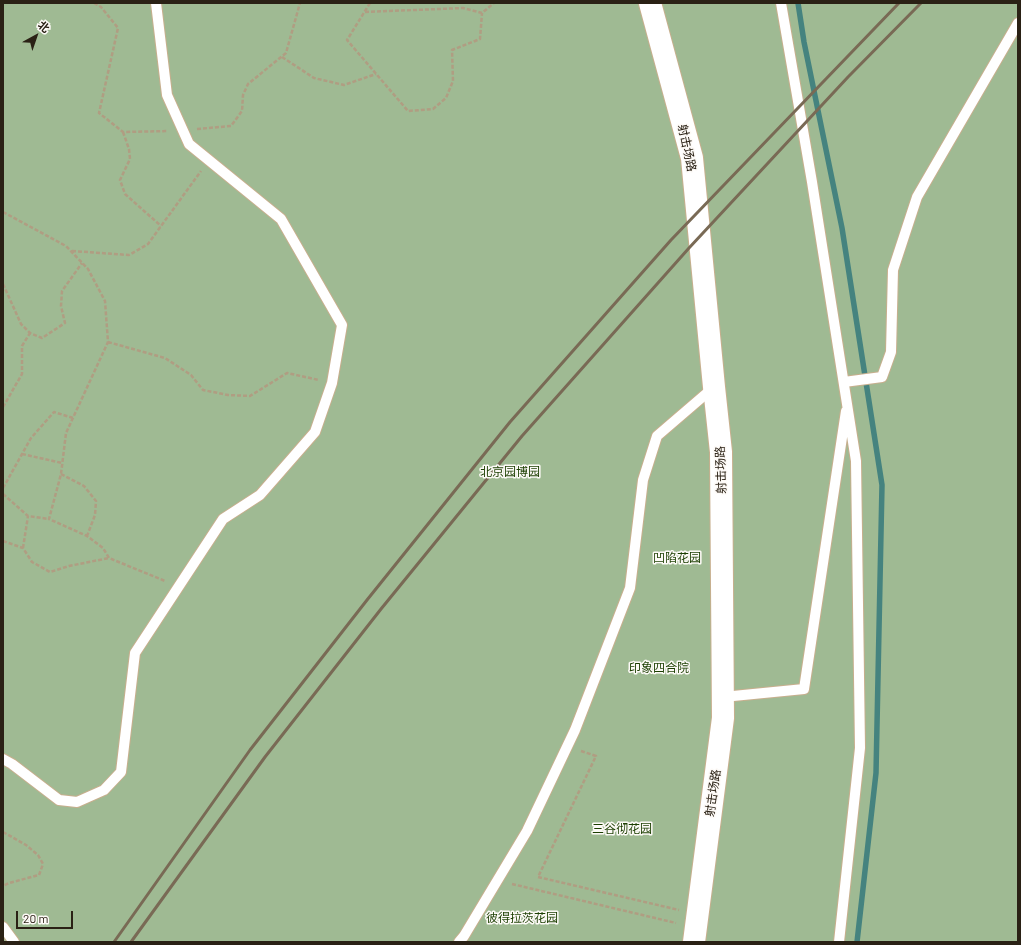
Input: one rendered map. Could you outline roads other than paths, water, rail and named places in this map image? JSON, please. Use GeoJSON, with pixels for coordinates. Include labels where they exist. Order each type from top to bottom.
{"type":"FeatureCollection","features":[{"type":"Feature","properties":{"kind":"street","name":"射击场路"},"geometry":{"type":"LineString","coordinates":[[650,3],[692,158],[721,452],[723,718],[695,935]]}},
{"type":"Feature","properties":{"kind":"lane"},"geometry":{"type":"LineString","coordinates":[[3,758],[59,800],[77,802],[104,790],[121,772],[135,653],[223,519],[260,495],[315,432],[332,383],[342,325],[280,219],[190,144],[167,96],[156,3]]}},
{"type":"Feature","properties":{"kind":"lane"},"geometry":{"type":"LineString","coordinates":[[781,3],[812,182],[856,461],[860,748],[839,942]]}},
{"type":"Feature","properties":{"kind":"lane"},"geometry":{"type":"LineString","coordinates":[[844,382],[882,377],[891,352],[894,270],[917,197],[1018,23]]}},
{"type":"Feature","properties":{"kind":"lane"},"geometry":{"type":"LineString","coordinates":[[459,942],[498,881],[527,831],[575,730],[630,588],[643,480],[657,436],[714,387]]}},
{"type":"Feature","properties":{"kind":"lane"},"geometry":{"type":"LineString","coordinates":[[723,697],[804,689],[847,400]]}},
{"type":"Feature","properties":{"kind":"lane"},"geometry":{"type":"LineString","coordinates":[[3,927],[14,942]]}},
{"type":"Feature","properties":{"kind":"waterway"},"geometry":{"type":"LineString","coordinates":[[798,3],[804,42],[842,228],[882,485],[876,773],[857,942]]}},
{"type":"Feature","properties":{"kind":"railway"},"geometry":{"type":"LineString","coordinates":[[114,942],[250,750],[367,600],[510,422],[671,240],[899,3]]}},
{"type":"Feature","properties":{"kind":"railway"},"geometry":{"type":"LineString","coordinates":[[131,942],[265,757],[381,609],[522,436],[689,248],[848,77],[921,3]]}},
{"type":"Feature","properties":{"kind":"park label","name":"北京园博园"},"geometry":{"type":"Point","coordinates":[510,472]}},
{"type":"Feature","properties":{"kind":"park label","name":"凹陷花园"},"geometry":{"type":"Point","coordinates":[677,558]}},
{"type":"Feature","properties":{"kind":"park label","name":"印象四合院"},"geometry":{"type":"Point","coordinates":[659,668]}},
{"type":"Feature","properties":{"kind":"park label","name":"三谷彻花园"},"geometry":{"type":"Point","coordinates":[622,829]}},
{"type":"Feature","properties":{"kind":"park label","name":"彼得拉茨花园"},"geometry":{"type":"Point","coordinates":[522,918]}}]}
